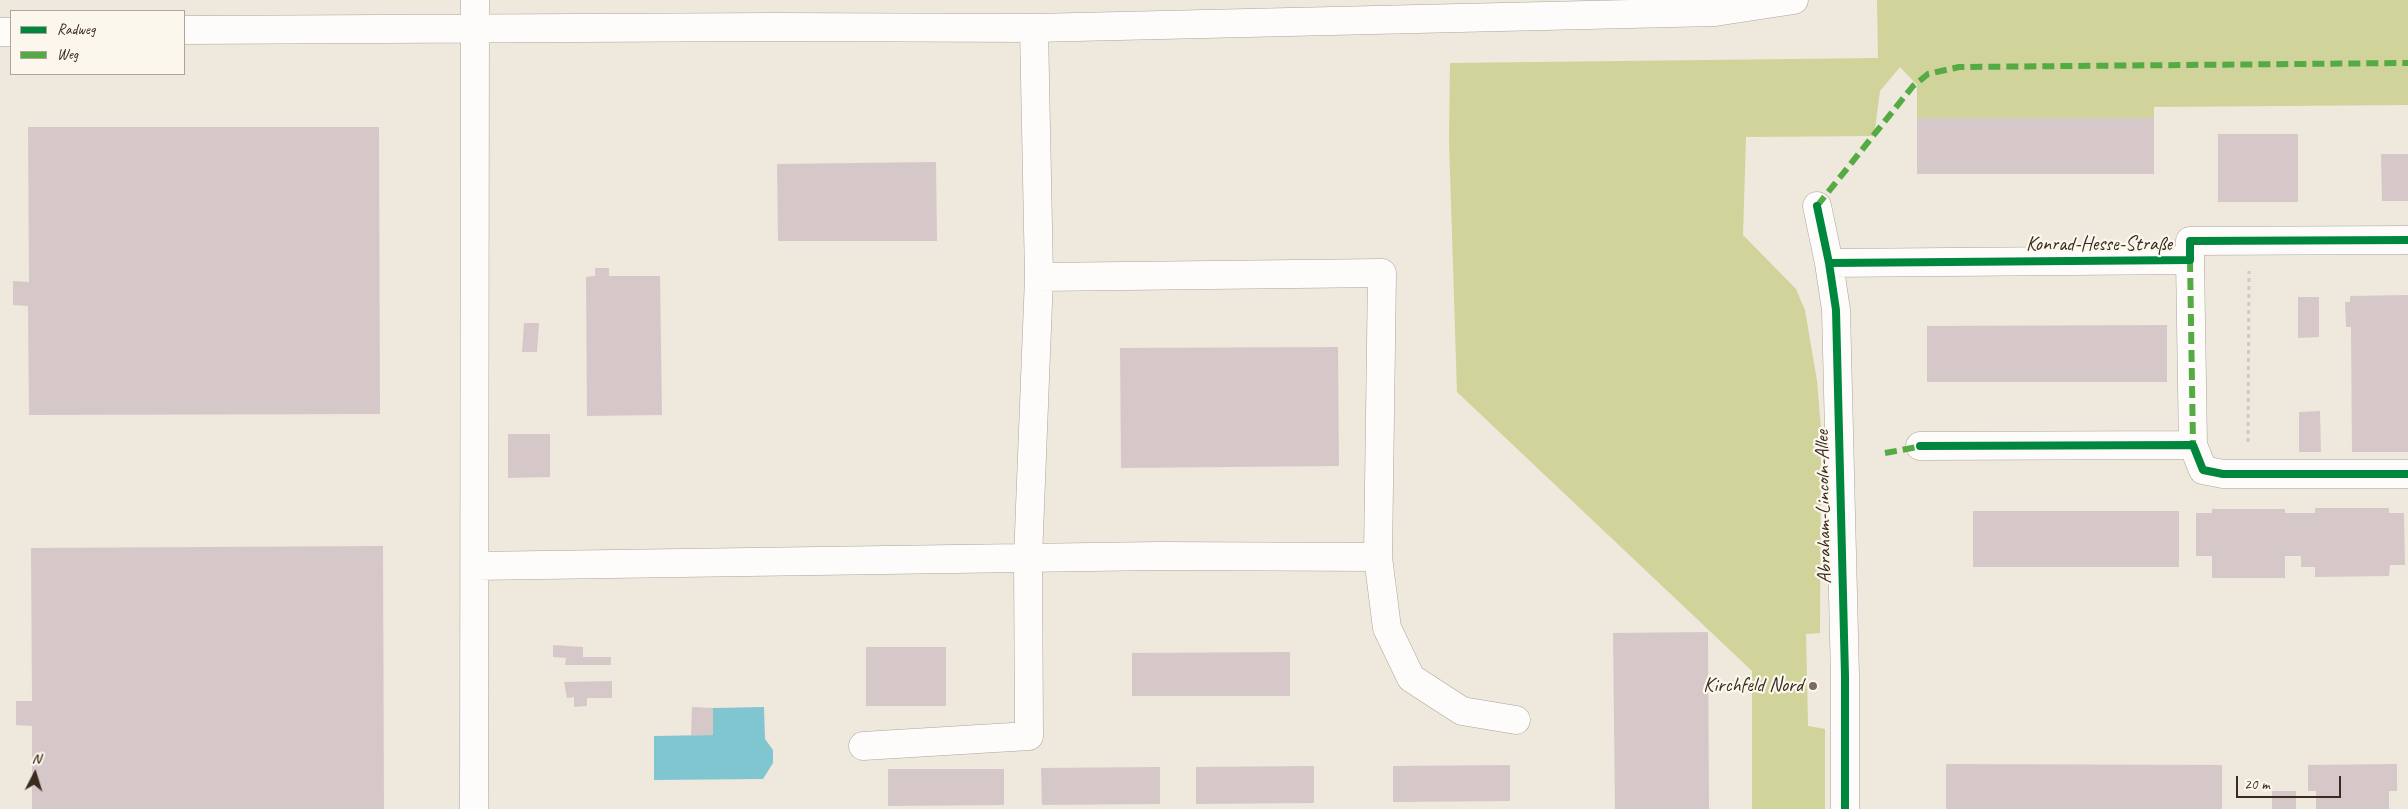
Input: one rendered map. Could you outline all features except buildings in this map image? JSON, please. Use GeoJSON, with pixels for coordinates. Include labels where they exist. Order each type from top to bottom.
{"type":"FeatureCollection","features":[{"type":"Feature","properties":{"kind":"street"},"geometry":{"type":"LineString","coordinates":[[474,809],[475,0]]}},
{"type":"Feature","properties":{"kind":"street"},"geometry":{"type":"LineString","coordinates":[[185,30],[1034,28],[1715,12],[1794,0]]}},
{"type":"Feature","properties":{"kind":"street"},"geometry":{"type":"LineString","coordinates":[[863,746],[1029,736],[1028,558],[1039,276],[1034,28]]}},
{"type":"Feature","properties":{"kind":"street","name":"Abraham-Lincoln-Allee"},"geometry":{"type":"LineString","coordinates":[[1817,206],[1829,263],[1836,310],[1845,676],[1845,809]]}},
{"type":"Feature","properties":{"kind":"street","name":"Konrad-Hesse-Straße"},"geometry":{"type":"LineString","coordinates":[[2408,240],[2190,241],[2193,445],[2203,470],[2248,474],[2408,474]]}},
{"type":"Feature","properties":{"kind":"street","name":"Konrad-Hesse-Straße"},"geometry":{"type":"LineString","coordinates":[[1829,263],[2190,260]]}},
{"type":"Feature","properties":{"kind":"street"},"geometry":{"type":"LineString","coordinates":[[1039,276],[1382,273],[1378,557],[1387,628],[1411,678],[1462,711],[1516,720]]}},
{"type":"Feature","properties":{"kind":"street"},"geometry":{"type":"LineString","coordinates":[[1920,446],[2193,445]]}},
{"type":"Feature","properties":{"kind":"street"},"geometry":{"type":"LineString","coordinates":[[475,566],[1159,556],[1378,557]]}},
{"type":"Feature","properties":{"kind":"path"},"geometry":{"type":"LineString","coordinates":[[2248,474],[2249,240]]}},
{"type":"Feature","properties":{"kind":"green space"},"geometry":{"type":"Polygon","coordinates":[[[1877,0],[2408,0],[2408,105],[2154,107],[2154,118],[1917,118],[1917,85],[1900,67],[1880,91],[1874,136],[1746,137],[1743,235],[1796,289],[1805,310],[1817,381],[1821,429],[1820,633],[1806,634],[1808,726],[1825,729],[1825,809],[1752,809],[1752,671],[1457,392],[1449,140],[1450,63],[1878,58],[1877,0]]]}},
{"type":"Feature","properties":{"kind":"water"},"geometry":{"type":"Polygon","coordinates":[[[764,707],[765,739],[773,750],[773,763],[763,779],[654,780],[654,736],[713,735],[713,708],[764,707]]]}},
{"type":"Feature","properties":{"kind":"marked path"},"geometry":{"type":"LineString","coordinates":[[1817,206],[1913,86],[1928,74],[1959,67],[2408,63]]}},
{"type":"Feature","properties":{"kind":"marked path"},"geometry":{"type":"LineString","coordinates":[[2190,260],[2193,445]]}},
{"type":"Feature","properties":{"kind":"marked path"},"geometry":{"type":"LineString","coordinates":[[1885,453],[1923,446]]}},
{"type":"Feature","properties":{"kind":"cycle path"},"geometry":{"type":"LineString","coordinates":[[1817,206],[1829,263],[1836,310],[1845,676],[1845,809]]}},
{"type":"Feature","properties":{"kind":"cycle path"},"geometry":{"type":"LineString","coordinates":[[1829,263],[2190,260],[2190,241],[2408,240]]}},
{"type":"Feature","properties":{"kind":"cycle path"},"geometry":{"type":"LineString","coordinates":[[1920,446],[2193,445],[2203,470],[2223,474],[2408,474]]}},
{"type":"Feature","properties":{"kind":"place","name":"Kirchfeld Nord"},"geometry":{"type":"Point","coordinates":[1813,686]}}]}
